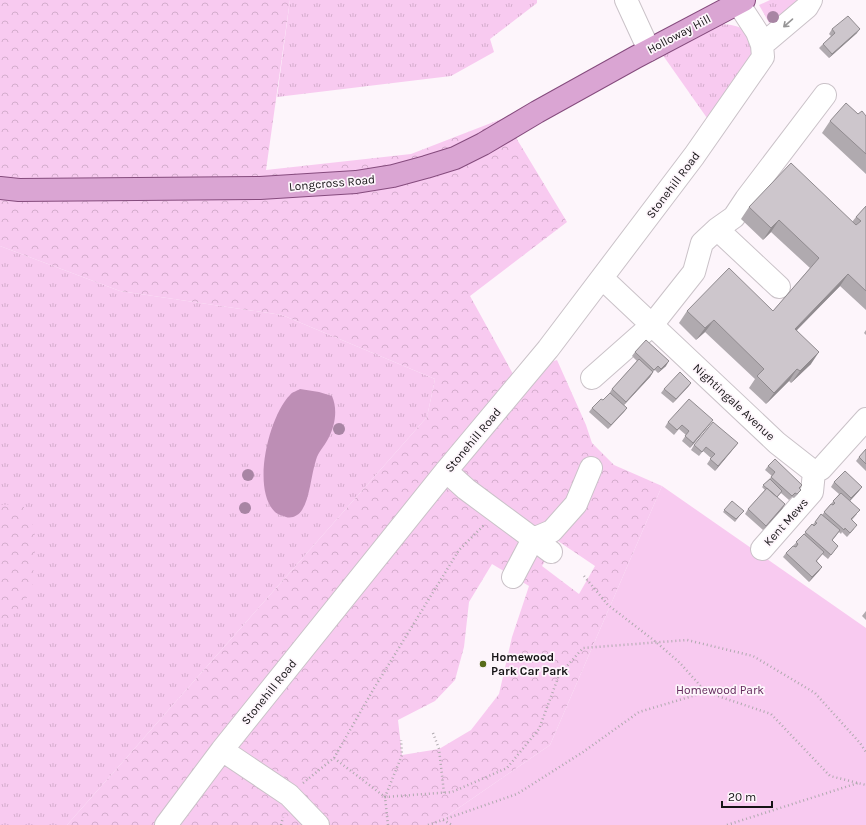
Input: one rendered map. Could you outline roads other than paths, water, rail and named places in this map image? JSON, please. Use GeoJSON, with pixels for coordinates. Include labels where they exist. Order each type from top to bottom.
{"type":"FeatureCollection","features":[{"type":"Feature","properties":{"kind":"main road","name":"Holloway Hill"},"geometry":{"type":"LineString","coordinates":[[642,53],[741,1]]}},
{"type":"Feature","properties":{"kind":"main road","name":"Longcross Road"},"geometry":{"type":"LineString","coordinates":[[0,188],[19,190],[260,188],[356,182],[393,176],[426,168],[455,158],[642,53]]}},
{"type":"Feature","properties":{"kind":"street"},"geometry":{"type":"LineString","coordinates":[[626,0],[642,53]]}},
{"type":"Feature","properties":{"kind":"street"},"geometry":{"type":"LineString","coordinates":[[741,1],[762,44],[807,7],[811,0]]}},
{"type":"Feature","properties":{"kind":"street","name":"Stonehill Road"},"geometry":{"type":"LineString","coordinates":[[166,825],[222,750],[446,472],[548,349],[694,156],[763,57],[762,44]]}},
{"type":"Feature","properties":{"kind":"street"},"geometry":{"type":"LineString","coordinates":[[592,378],[652,325],[694,272],[702,243],[716,229],[734,217],[825,95]]}},
{"type":"Feature","properties":{"kind":"street"},"geometry":{"type":"LineString","coordinates":[[716,229],[779,287]]}},
{"type":"Feature","properties":{"kind":"street","name":"Nightingale Avenue"},"geometry":{"type":"LineString","coordinates":[[602,278],[777,443],[814,472]]}},
{"type":"Feature","properties":{"kind":"street"},"geometry":{"type":"LineString","coordinates":[[814,472],[821,468],[865,421]]}},
{"type":"Feature","properties":{"kind":"street"},"geometry":{"type":"LineString","coordinates":[[513,577],[533,539],[552,531],[576,504],[591,468]]}},
{"type":"Feature","properties":{"kind":"street"},"geometry":{"type":"LineString","coordinates":[[446,472],[496,512],[551,552]]}},
{"type":"Feature","properties":{"kind":"street","name":"Kent Mews"},"geometry":{"type":"LineString","coordinates":[[762,549],[812,492],[814,472]]}},
{"type":"Feature","properties":{"kind":"street"},"geometry":{"type":"LineString","coordinates":[[222,750],[289,795],[318,825]]}},
{"type":"Feature","properties":{"kind":"place","name":"Homewood Park Car Park"},"geometry":{"type":"Point","coordinates":[483,664]}},
{"type":"Feature","properties":{"kind":"park label","name":"Homewood Park"},"geometry":{"type":"Point","coordinates":[720,690]}}]}
